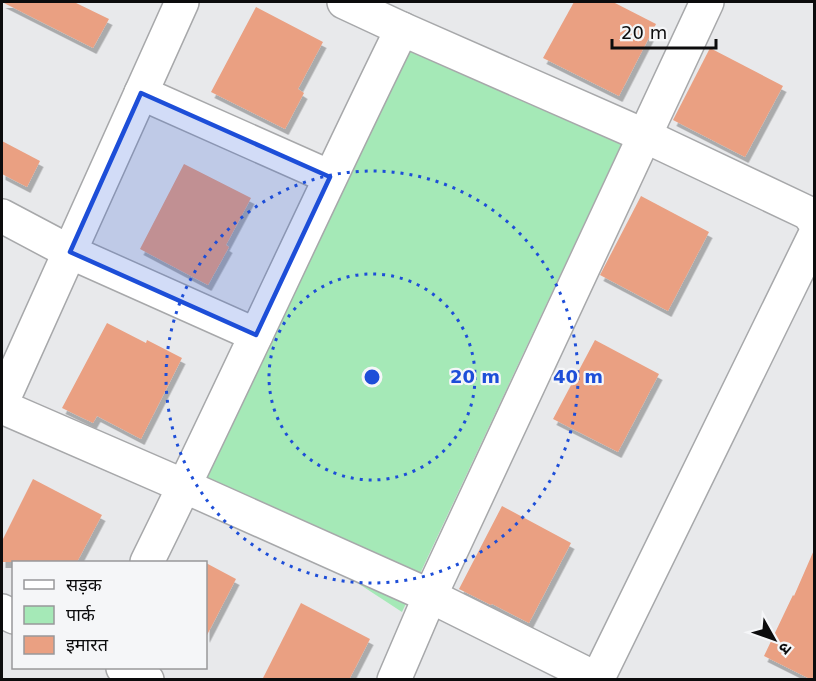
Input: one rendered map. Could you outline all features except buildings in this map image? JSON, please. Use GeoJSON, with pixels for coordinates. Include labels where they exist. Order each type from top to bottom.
{"type":"FeatureCollection","features":[{"type":"Feature","properties":{"kind":"street"},"geometry":{"type":"LineString","coordinates":[[2,402],[181,2]]}},
{"type":"Feature","properties":{"kind":"street"},"geometry":{"type":"LineString","coordinates":[[344,2],[643,135],[808,213],[814,221]]}},
{"type":"Feature","properties":{"kind":"street"},"geometry":{"type":"LineString","coordinates":[[394,680],[430,596],[706,2]]}},
{"type":"Feature","properties":{"kind":"street"},"geometry":{"type":"LineString","coordinates":[[147,561],[402,29]]}},
{"type":"Feature","properties":{"kind":"street"},"geometry":{"type":"LineString","coordinates":[[141,93],[330,177]]}},
{"type":"Feature","properties":{"kind":"street"},"geometry":{"type":"LineString","coordinates":[[2,216],[70,252],[256,335]]}},
{"type":"Feature","properties":{"kind":"street"},"geometry":{"type":"LineString","coordinates":[[2,407],[430,596],[597,679],[814,237]]}},
{"type":"Feature","properties":{"kind":"street"},"geometry":{"type":"LineString","coordinates":[[125,669],[147,680]]}},
{"type":"Feature","properties":{"kind":"highlighted area"},"geometry":{"type":"Polygon","coordinates":[[[141,93],[330,177],[256,335],[70,252],[141,93]]]}},
{"type":"Feature","properties":{"kind":"green space"},"geometry":{"type":"Polygon","coordinates":[[[385,33],[623,141],[402,612],[333,567],[167,493],[385,33]]]}}]}
